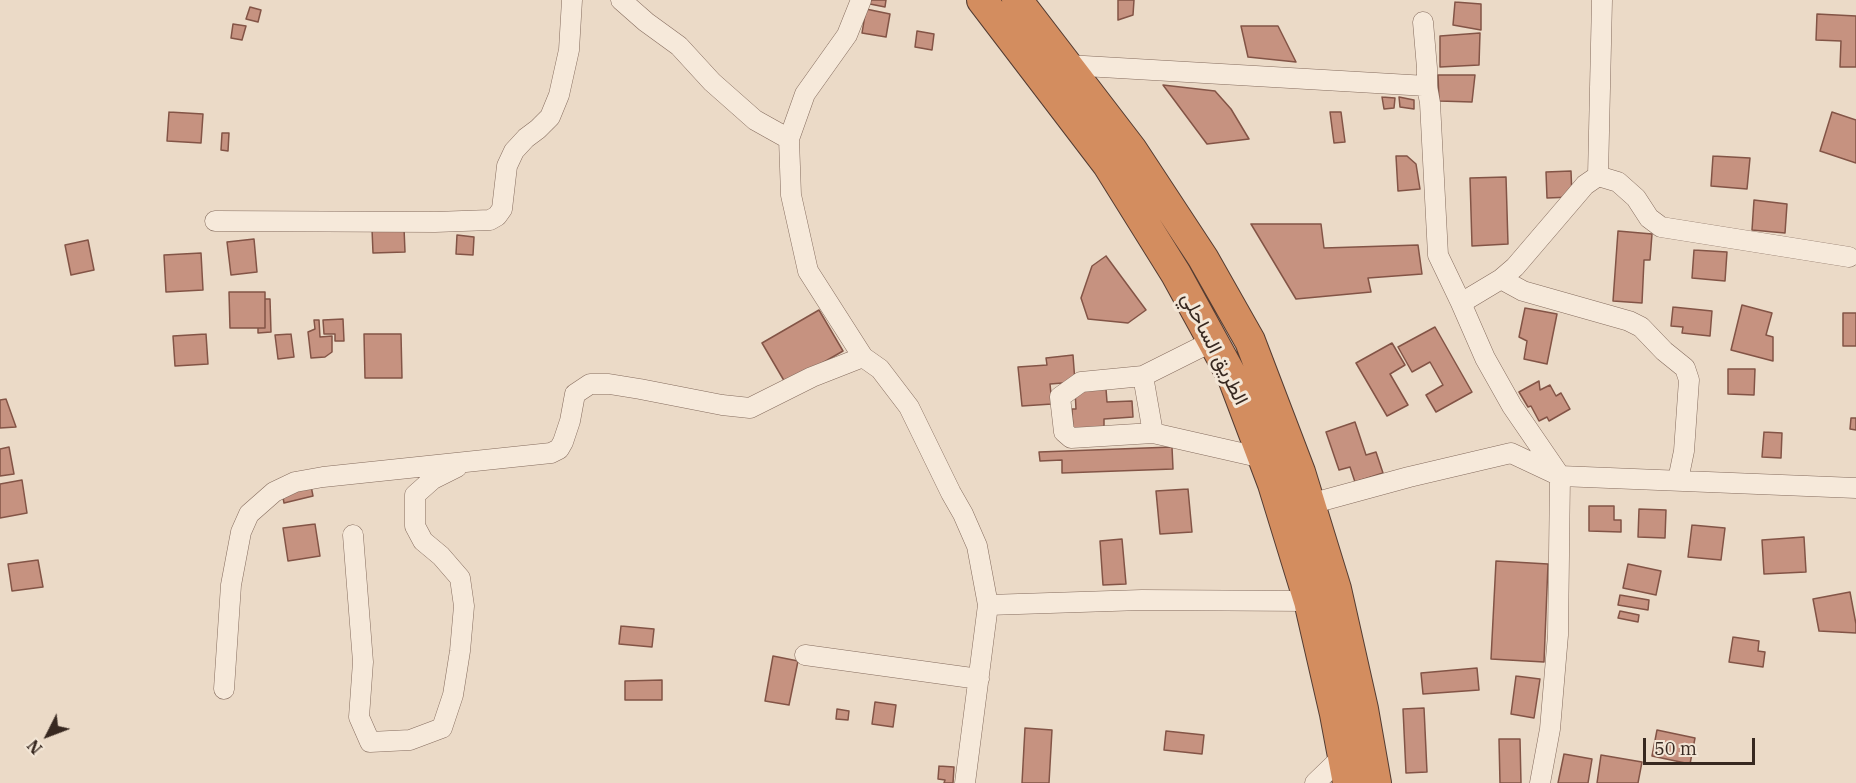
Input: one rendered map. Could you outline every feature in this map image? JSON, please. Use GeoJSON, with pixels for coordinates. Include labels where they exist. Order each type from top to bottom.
{"type":"FeatureCollection","features":[{"type":"Feature","properties":{"kind":"highway","name":"الطريق الساحلي"},"geometry":{"type":"LineString","coordinates":[[982,0],[1108,165],[1176,274],[1233,378],[1273,484],[1309,601],[1335,714],[1345,770]]}},
{"type":"Feature","properties":{"kind":"highway","name":"الطريق الساحلي"},"geometry":{"type":"LineString","coordinates":[[1017,0],[1132,150],[1203,258],[1250,341],[1300,472],[1336,589],[1363,709],[1376,783]]}},
{"type":"Feature","properties":{"kind":"street"},"geometry":{"type":"LineString","coordinates":[[215,221],[435,222],[490,220],[497,216],[502,209],[507,166],[514,152],[550,117],[559,95],[569,50],[572,0]]}},
{"type":"Feature","properties":{"kind":"street"},"geometry":{"type":"LineString","coordinates":[[621,0],[679,46],[712,82],[755,120],[789,139]]}},
{"type":"Feature","properties":{"kind":"street"},"geometry":{"type":"LineString","coordinates":[[861,0],[847,35],[805,94],[789,139],[791,195],[808,271],[863,357],[880,369],[909,407],[977,546],[988,604],[965,783]]}},
{"type":"Feature","properties":{"kind":"street"},"geometry":{"type":"LineString","coordinates":[[1461,303],[1501,279],[1515,267],[1580,191],[1598,176],[1602,0]]}},
{"type":"Feature","properties":{"kind":"street"},"geometry":{"type":"LineString","coordinates":[[1423,22],[1438,255],[1485,358],[1506,396],[1560,476],[1558,635],[1550,729],[1540,783]]}},
{"type":"Feature","properties":{"kind":"street"},"geometry":{"type":"LineString","coordinates":[[1067,65],[1427,86]]}},
{"type":"Feature","properties":{"kind":"street"},"geometry":{"type":"LineString","coordinates":[[1598,176],[1618,182],[1636,198],[1649,218],[1661,227],[1849,257]]}},
{"type":"Feature","properties":{"kind":"street"},"geometry":{"type":"LineString","coordinates":[[1501,279],[1523,291],[1629,321],[1641,327],[1685,368],[1689,380],[1684,451],[1678,480]]}},
{"type":"Feature","properties":{"kind":"street"},"geometry":{"type":"LineString","coordinates":[[1213,341],[1143,376],[1082,382],[1060,396],[1064,432],[1071,438],[1153,433],[1263,458]]}},
{"type":"Feature","properties":{"kind":"street"},"geometry":{"type":"LineString","coordinates":[[224,689],[231,585],[241,532],[249,514],[274,492],[295,482],[323,477],[551,453],[559,449],[563,441],[570,421],[575,394],[590,384],[619,386],[750,408],[812,377],[863,357]]}},
{"type":"Feature","properties":{"kind":"street"},"geometry":{"type":"LineString","coordinates":[[1143,376],[1153,433]]}},
{"type":"Feature","properties":{"kind":"street"},"geometry":{"type":"LineString","coordinates":[[1310,504],[1409,477],[1511,453],[1560,476],[1856,489]]}},
{"type":"Feature","properties":{"kind":"street"},"geometry":{"type":"LineString","coordinates":[[353,535],[363,662],[359,717],[370,742],[410,740],[442,728],[453,695],[464,606],[460,578],[441,556],[423,541],[415,526],[415,495],[433,480],[465,463]]}},
{"type":"Feature","properties":{"kind":"street"},"geometry":{"type":"LineString","coordinates":[[988,604],[1142,600],[1309,601]]}},
{"type":"Feature","properties":{"kind":"street"},"geometry":{"type":"LineString","coordinates":[[805,655],[979,679]]}},
{"type":"Feature","properties":{"kind":"street"},"geometry":{"type":"LineString","coordinates":[[1315,783],[1345,770]]}},
{"type":"Feature","properties":{"kind":"building"},"geometry":{"type":"Polygon","coordinates":[[[871,0],[886,0],[885,7],[870,4],[871,0]]]}},
{"type":"Feature","properties":{"kind":"building"},"geometry":{"type":"Polygon","coordinates":[[[1118,0],[1134,0],[1133,15],[1118,20],[1118,0]]]}},
{"type":"Feature","properties":{"kind":"building"},"geometry":{"type":"Polygon","coordinates":[[[1455,2],[1481,4],[1481,30],[1453,25],[1455,2]]]}},
{"type":"Feature","properties":{"kind":"building"},"geometry":{"type":"Polygon","coordinates":[[[250,7],[261,10],[258,22],[246,19],[250,7]]]}},
{"type":"Feature","properties":{"kind":"building"},"geometry":{"type":"Polygon","coordinates":[[[866,9],[890,14],[886,37],[862,33],[866,9]]]}},
{"type":"Feature","properties":{"kind":"building"},"geometry":{"type":"Polygon","coordinates":[[[1817,14],[1856,16],[1856,67],[1840,67],[1841,41],[1816,40],[1817,14]]]}},
{"type":"Feature","properties":{"kind":"building"},"geometry":{"type":"Polygon","coordinates":[[[233,24],[246,26],[242,40],[231,38],[233,24]]]}},
{"type":"Feature","properties":{"kind":"building"},"geometry":{"type":"Polygon","coordinates":[[[1241,26],[1278,26],[1296,62],[1248,57],[1241,26]]]}},
{"type":"Feature","properties":{"kind":"building"},"geometry":{"type":"Polygon","coordinates":[[[917,31],[934,34],[932,50],[915,47],[917,31]]]}},
{"type":"Feature","properties":{"kind":"building"},"geometry":{"type":"Polygon","coordinates":[[[1480,33],[1479,65],[1440,67],[1440,36],[1480,33]]]}},
{"type":"Feature","properties":{"kind":"building"},"geometry":{"type":"Polygon","coordinates":[[[1438,75],[1475,75],[1472,102],[1439,101],[1438,75]]]}},
{"type":"Feature","properties":{"kind":"building"},"geometry":{"type":"Polygon","coordinates":[[[1163,85],[1215,91],[1231,109],[1249,139],[1207,144],[1163,85]]]}},
{"type":"Feature","properties":{"kind":"building"},"geometry":{"type":"Polygon","coordinates":[[[1382,97],[1395,98],[1394,108],[1384,109],[1382,97]]]}},
{"type":"Feature","properties":{"kind":"building"},"geometry":{"type":"Polygon","coordinates":[[[1399,97],[1414,100],[1414,109],[1400,107],[1399,97]]]}},
{"type":"Feature","properties":{"kind":"building"},"geometry":{"type":"Polygon","coordinates":[[[169,112],[203,114],[201,143],[167,141],[169,112]]]}},
{"type":"Feature","properties":{"kind":"building"},"geometry":{"type":"Polygon","coordinates":[[[1330,112],[1341,112],[1345,142],[1334,143],[1330,112]]]}},
{"type":"Feature","properties":{"kind":"building"},"geometry":{"type":"Polygon","coordinates":[[[1832,112],[1856,120],[1856,163],[1820,151],[1832,112]]]}},
{"type":"Feature","properties":{"kind":"building"},"geometry":{"type":"Polygon","coordinates":[[[222,133],[229,133],[228,151],[221,150],[222,133]]]}},
{"type":"Feature","properties":{"kind":"building"},"geometry":{"type":"Polygon","coordinates":[[[1396,156],[1407,156],[1416,164],[1420,189],[1398,191],[1396,156]]]}},
{"type":"Feature","properties":{"kind":"building"},"geometry":{"type":"Polygon","coordinates":[[[1713,156],[1750,158],[1747,189],[1711,186],[1713,156]]]}},
{"type":"Feature","properties":{"kind":"building"},"geometry":{"type":"Polygon","coordinates":[[[1571,171],[1572,197],[1547,198],[1546,172],[1571,171]]]}},
{"type":"Feature","properties":{"kind":"building"},"geometry":{"type":"Polygon","coordinates":[[[1506,177],[1508,244],[1472,246],[1470,178],[1506,177]]]}},
{"type":"Feature","properties":{"kind":"building"},"geometry":{"type":"Polygon","coordinates":[[[1754,200],[1787,204],[1785,233],[1752,230],[1754,200]]]}},
{"type":"Feature","properties":{"kind":"building"},"geometry":{"type":"Polygon","coordinates":[[[1251,224],[1321,224],[1324,248],[1418,245],[1422,274],[1368,278],[1371,292],[1296,299],[1251,224]]]}},
{"type":"Feature","properties":{"kind":"building"},"geometry":{"type":"Polygon","coordinates":[[[404,228],[405,252],[373,253],[372,229],[404,228]]]}},
{"type":"Feature","properties":{"kind":"building"},"geometry":{"type":"Polygon","coordinates":[[[1618,231],[1652,234],[1650,260],[1644,260],[1642,303],[1613,301],[1618,231]]]}},
{"type":"Feature","properties":{"kind":"building"},"geometry":{"type":"Polygon","coordinates":[[[457,235],[474,237],[473,255],[456,254],[457,235]]]}},
{"type":"Feature","properties":{"kind":"building"},"geometry":{"type":"Polygon","coordinates":[[[254,239],[257,272],[231,275],[227,242],[254,239]]]}},
{"type":"Feature","properties":{"kind":"building"},"geometry":{"type":"Polygon","coordinates":[[[88,240],[94,270],[71,275],[65,245],[88,240]]]}},
{"type":"Feature","properties":{"kind":"building"},"geometry":{"type":"Polygon","coordinates":[[[1694,250],[1727,252],[1725,281],[1692,278],[1694,250]]]}},
{"type":"Feature","properties":{"kind":"building"},"geometry":{"type":"Polygon","coordinates":[[[201,253],[203,290],[166,292],[164,255],[201,253]]]}},
{"type":"Feature","properties":{"kind":"building"},"geometry":{"type":"Polygon","coordinates":[[[1106,256],[1146,310],[1128,323],[1088,319],[1081,298],[1092,266],[1106,256]]]}},
{"type":"Feature","properties":{"kind":"building"},"geometry":{"type":"Polygon","coordinates":[[[229,292],[265,292],[265,328],[230,328],[229,292]]]}},
{"type":"Feature","properties":{"kind":"building"},"geometry":{"type":"Polygon","coordinates":[[[265,299],[270,299],[271,332],[258,333],[258,328],[265,328],[265,299]]]}},
{"type":"Feature","properties":{"kind":"building"},"geometry":{"type":"Polygon","coordinates":[[[1742,305],[1772,313],[1766,335],[1773,337],[1773,361],[1731,350],[1742,305]]]}},
{"type":"Feature","properties":{"kind":"building"},"geometry":{"type":"Polygon","coordinates":[[[1673,307],[1712,311],[1710,336],[1682,333],[1683,327],[1671,326],[1673,307]]]}},
{"type":"Feature","properties":{"kind":"building"},"geometry":{"type":"Polygon","coordinates":[[[1525,308],[1557,314],[1547,364],[1524,359],[1527,341],[1519,337],[1525,308]]]}},
{"type":"Feature","properties":{"kind":"building"},"geometry":{"type":"Polygon","coordinates":[[[819,310],[843,351],[786,384],[762,343],[819,310]]]}},
{"type":"Feature","properties":{"kind":"building"},"geometry":{"type":"Polygon","coordinates":[[[1843,313],[1856,313],[1856,346],[1843,346],[1843,313]]]}},
{"type":"Feature","properties":{"kind":"building"},"geometry":{"type":"Polygon","coordinates":[[[343,319],[344,341],[335,341],[335,334],[324,334],[323,320],[343,319]]]}},
{"type":"Feature","properties":{"kind":"building"},"geometry":{"type":"Polygon","coordinates":[[[314,320],[319,320],[320,337],[332,336],[332,352],[325,357],[311,358],[308,332],[315,329],[314,320]]]}},
{"type":"Feature","properties":{"kind":"building"},"geometry":{"type":"Polygon","coordinates":[[[1435,327],[1472,392],[1436,412],[1426,395],[1443,385],[1430,362],[1412,372],[1398,347],[1435,327]]]}},
{"type":"Feature","properties":{"kind":"building"},"geometry":{"type":"Polygon","coordinates":[[[206,334],[208,364],[175,366],[173,336],[206,334]]]}},
{"type":"Feature","properties":{"kind":"building"},"geometry":{"type":"Polygon","coordinates":[[[291,334],[294,357],[278,359],[275,335],[291,334]]]}},
{"type":"Feature","properties":{"kind":"building"},"geometry":{"type":"Polygon","coordinates":[[[364,334],[401,334],[402,378],[365,378],[364,334]]]}},
{"type":"Feature","properties":{"kind":"building"},"geometry":{"type":"Polygon","coordinates":[[[1392,343],[1405,365],[1390,374],[1408,405],[1387,416],[1356,363],[1392,343]]]}},
{"type":"Feature","properties":{"kind":"building"},"geometry":{"type":"Polygon","coordinates":[[[1073,355],[1075,382],[1050,384],[1052,404],[1022,406],[1018,367],[1047,365],[1046,358],[1073,355]]]}},
{"type":"Feature","properties":{"kind":"building"},"geometry":{"type":"Polygon","coordinates":[[[1728,369],[1755,369],[1754,395],[1728,394],[1728,369]]]}},
{"type":"Feature","properties":{"kind":"building"},"geometry":{"type":"Polygon","coordinates":[[[1539,381],[1540,390],[1550,385],[1556,396],[1561,393],[1570,409],[1549,421],[1547,417],[1539,421],[1531,406],[1528,407],[1519,392],[1539,381]]]}},
{"type":"Feature","properties":{"kind":"building"},"geometry":{"type":"Polygon","coordinates":[[[1106,389],[1107,402],[1132,401],[1133,417],[1104,419],[1104,430],[1073,432],[1072,409],[1076,409],[1075,390],[1106,389]]]}},
{"type":"Feature","properties":{"kind":"building"},"geometry":{"type":"Polygon","coordinates":[[[6,399],[16,427],[0,428],[0,400],[6,399]]]}},
{"type":"Feature","properties":{"kind":"building"},"geometry":{"type":"Polygon","coordinates":[[[1851,418],[1856,418],[1856,430],[1850,429],[1851,418]]]}},
{"type":"Feature","properties":{"kind":"building"},"geometry":{"type":"Polygon","coordinates":[[[1355,422],[1366,455],[1376,452],[1383,473],[1355,482],[1350,467],[1339,470],[1326,432],[1355,422]]]}},
{"type":"Feature","properties":{"kind":"building"},"geometry":{"type":"Polygon","coordinates":[[[1764,432],[1782,433],[1781,458],[1762,457],[1764,432]]]}},
{"type":"Feature","properties":{"kind":"building"},"geometry":{"type":"Polygon","coordinates":[[[9,447],[14,474],[0,476],[0,449],[9,447]]]}},
{"type":"Feature","properties":{"kind":"building"},"geometry":{"type":"Polygon","coordinates":[[[1172,447],[1173,469],[1062,473],[1062,460],[1040,461],[1039,452],[1172,447]]]}},
{"type":"Feature","properties":{"kind":"building"},"geometry":{"type":"Polygon","coordinates":[[[22,480],[27,513],[0,518],[0,484],[22,480]]]}},
{"type":"Feature","properties":{"kind":"building"},"geometry":{"type":"Polygon","coordinates":[[[311,486],[313,496],[284,503],[282,492],[311,486]]]}},
{"type":"Feature","properties":{"kind":"building"},"geometry":{"type":"Polygon","coordinates":[[[1188,489],[1192,532],[1160,534],[1156,491],[1188,489]]]}},
{"type":"Feature","properties":{"kind":"building"},"geometry":{"type":"Polygon","coordinates":[[[1589,506],[1614,506],[1614,520],[1621,520],[1621,532],[1589,531],[1589,506]]]}},
{"type":"Feature","properties":{"kind":"building"},"geometry":{"type":"Polygon","coordinates":[[[1639,509],[1666,510],[1665,538],[1638,537],[1639,509]]]}},
{"type":"Feature","properties":{"kind":"building"},"geometry":{"type":"Polygon","coordinates":[[[315,524],[320,556],[288,561],[283,528],[315,524]]]}},
{"type":"Feature","properties":{"kind":"building"},"geometry":{"type":"Polygon","coordinates":[[[1692,525],[1725,528],[1721,560],[1688,557],[1692,525]]]}},
{"type":"Feature","properties":{"kind":"building"},"geometry":{"type":"Polygon","coordinates":[[[1804,537],[1806,572],[1764,574],[1762,540],[1804,537]]]}},
{"type":"Feature","properties":{"kind":"building"},"geometry":{"type":"Polygon","coordinates":[[[1122,539],[1126,584],[1103,585],[1100,541],[1122,539]]]}},
{"type":"Feature","properties":{"kind":"building"},"geometry":{"type":"Polygon","coordinates":[[[38,560],[43,587],[12,591],[8,564],[38,560]]]}},
{"type":"Feature","properties":{"kind":"building"},"geometry":{"type":"Polygon","coordinates":[[[1496,561],[1548,564],[1544,662],[1491,659],[1496,561]]]}},
{"type":"Feature","properties":{"kind":"building"},"geometry":{"type":"Polygon","coordinates":[[[1628,564],[1661,571],[1656,595],[1623,588],[1628,564]]]}},
{"type":"Feature","properties":{"kind":"building"},"geometry":{"type":"Polygon","coordinates":[[[1850,592],[1856,633],[1819,631],[1813,599],[1850,592]]]}},
{"type":"Feature","properties":{"kind":"building"},"geometry":{"type":"Polygon","coordinates":[[[1620,595],[1649,600],[1648,610],[1618,605],[1620,595]]]}},
{"type":"Feature","properties":{"kind":"building"},"geometry":{"type":"Polygon","coordinates":[[[1620,611],[1639,615],[1638,622],[1618,618],[1620,611]]]}},
{"type":"Feature","properties":{"kind":"building"},"geometry":{"type":"Polygon","coordinates":[[[621,626],[654,629],[652,647],[619,644],[621,626]]]}},
{"type":"Feature","properties":{"kind":"building"},"geometry":{"type":"Polygon","coordinates":[[[1733,637],[1759,641],[1758,651],[1765,652],[1763,667],[1729,662],[1733,637]]]}},
{"type":"Feature","properties":{"kind":"building"},"geometry":{"type":"Polygon","coordinates":[[[773,656],[798,661],[789,705],[765,701],[773,656]]]}},
{"type":"Feature","properties":{"kind":"building"},"geometry":{"type":"Polygon","coordinates":[[[1477,668],[1479,690],[1423,694],[1421,673],[1477,668]]]}},
{"type":"Feature","properties":{"kind":"building"},"geometry":{"type":"Polygon","coordinates":[[[1516,676],[1540,679],[1534,718],[1511,714],[1516,676]]]}},
{"type":"Feature","properties":{"kind":"building"},"geometry":{"type":"Polygon","coordinates":[[[662,680],[662,700],[625,700],[625,681],[662,680]]]}},
{"type":"Feature","properties":{"kind":"building"},"geometry":{"type":"Polygon","coordinates":[[[875,702],[896,705],[893,727],[872,724],[875,702]]]}},
{"type":"Feature","properties":{"kind":"building"},"geometry":{"type":"Polygon","coordinates":[[[1424,708],[1427,772],[1406,773],[1403,709],[1424,708]]]}},
{"type":"Feature","properties":{"kind":"building"},"geometry":{"type":"Polygon","coordinates":[[[837,709],[849,711],[848,720],[836,719],[837,709]]]}},
{"type":"Feature","properties":{"kind":"building"},"geometry":{"type":"Polygon","coordinates":[[[1025,728],[1052,730],[1049,783],[1022,783],[1025,728]]]}},
{"type":"Feature","properties":{"kind":"building"},"geometry":{"type":"Polygon","coordinates":[[[1657,730],[1695,738],[1690,764],[1652,756],[1657,730]]]}},
{"type":"Feature","properties":{"kind":"building"},"geometry":{"type":"Polygon","coordinates":[[[1166,731],[1204,735],[1202,754],[1164,750],[1166,731]]]}},
{"type":"Feature","properties":{"kind":"building"},"geometry":{"type":"Polygon","coordinates":[[[1499,739],[1520,739],[1521,783],[1500,783],[1499,739]]]}},
{"type":"Feature","properties":{"kind":"building"},"geometry":{"type":"Polygon","coordinates":[[[1564,754],[1592,759],[1588,783],[1558,783],[1564,754]]]}},
{"type":"Feature","properties":{"kind":"building"},"geometry":{"type":"Polygon","coordinates":[[[1601,755],[1642,762],[1638,783],[1597,783],[1601,755]]]}},
{"type":"Feature","properties":{"kind":"building"},"geometry":{"type":"Polygon","coordinates":[[[939,766],[954,767],[953,783],[944,783],[945,780],[938,779],[939,766]]]}}]}
